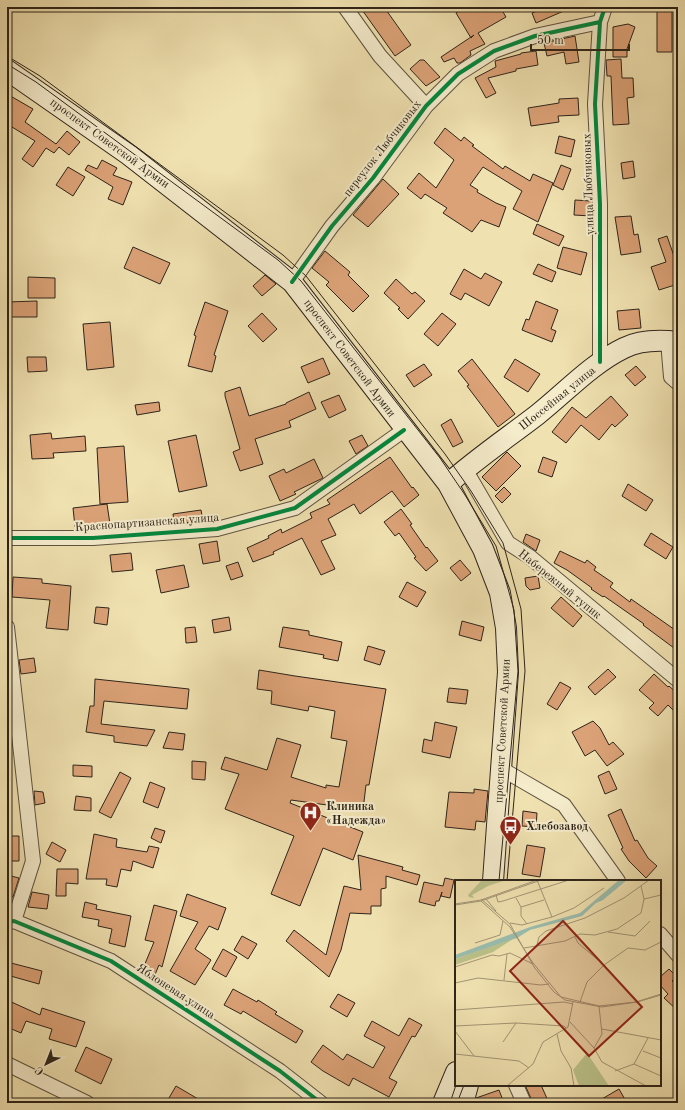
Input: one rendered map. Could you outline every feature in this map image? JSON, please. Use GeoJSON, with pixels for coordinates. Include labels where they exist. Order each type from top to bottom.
{"type":"FeatureCollection","features":[{"type":"Feature","properties":{"kind":"main road","name":"проспект Советской Армии"},"geometry":{"type":"LineString","coordinates":[[7,70],[129,155],[292,282],[404,430],[448,484],[484,549],[500,592],[506,628],[508,672],[493,880]]}},
{"type":"Feature","properties":{"kind":"main road","name":"Шоссейная улица"},"geometry":{"type":"LineString","coordinates":[[448,484],[465,469],[538,414],[600,362],[625,347],[645,342],[673,341]]}},
{"type":"Feature","properties":{"kind":"main road"},"geometry":{"type":"LineString","coordinates":[[443,1103],[455,1074]]}},
{"type":"Feature","properties":{"kind":"main road"},"geometry":{"type":"LineString","coordinates":[[463,1103],[468,1086]]}},
{"type":"Feature","properties":{"kind":"street"},"geometry":{"type":"LineString","coordinates":[[344,7],[380,56],[426,106]]}},
{"type":"Feature","properties":{"kind":"street","name":"улица Любчиковых"},"geometry":{"type":"LineString","coordinates":[[600,362],[600,204],[595,104],[600,22],[605,7]]}},
{"type":"Feature","properties":{"kind":"street","name":"переулок Любчиковых"},"geometry":{"type":"LineString","coordinates":[[292,282],[332,226],[372,178],[426,106],[458,74],[494,51],[535,36],[600,22]]}},
{"type":"Feature","properties":{"kind":"street"},"geometry":{"type":"LineString","coordinates":[[673,341],[671,377],[678,383]]}},
{"type":"Feature","properties":{"kind":"street","name":"Краснопартизанская улица"},"geometry":{"type":"LineString","coordinates":[[7,538],[93,538],[224,528],[295,508],[404,430]]}},
{"type":"Feature","properties":{"kind":"street","name":"Набережный тупик"},"geometry":{"type":"LineString","coordinates":[[465,469],[508,543],[530,557],[678,680]]}},
{"type":"Feature","properties":{"kind":"street"},"geometry":{"type":"LineString","coordinates":[[7,627],[33,861],[10,921]]}},
{"type":"Feature","properties":{"kind":"street"},"geometry":{"type":"LineString","coordinates":[[500,768],[564,805],[617,880]]}},
{"type":"Feature","properties":{"kind":"street","name":"Яблоневая улица"},"geometry":{"type":"LineString","coordinates":[[10,921],[111,961],[280,1071],[321,1103]]}},
{"type":"Feature","properties":{"kind":"street"},"geometry":{"type":"LineString","coordinates":[[661,935],[678,955]]}},
{"type":"Feature","properties":{"kind":"street"},"geometry":{"type":"LineString","coordinates":[[7,1064],[87,1103]]}},
{"type":"Feature","properties":{"kind":"street"},"geometry":{"type":"LineString","coordinates":[[516,1086],[524,1103]]}},
{"type":"Feature","properties":{"kind":"building"},"geometry":{"type":"Polygon","coordinates":[[[360,7],[384,7],[411,45],[395,56],[360,7]]]}},
{"type":"Feature","properties":{"kind":"building"},"geometry":{"type":"Polygon","coordinates":[[[465,7],[500,7],[506,17],[478,33],[485,44],[470,51],[471,55],[460,63],[457,63],[454,58],[444,62],[441,57],[471,37],[456,13],[465,7]]]}},
{"type":"Feature","properties":{"kind":"building"},"geometry":{"type":"Polygon","coordinates":[[[547,7],[573,7],[536,23],[532,13],[547,7]]]}},
{"type":"Feature","properties":{"kind":"building"},"geometry":{"type":"Polygon","coordinates":[[[657,7],[672,7],[672,52],[657,52],[657,7]]]}},
{"type":"Feature","properties":{"kind":"building"},"geometry":{"type":"Polygon","coordinates":[[[628,24],[635,27],[627,49],[627,57],[613,57],[613,27],[628,24]]]}},
{"type":"Feature","properties":{"kind":"building"},"geometry":{"type":"Polygon","coordinates":[[[575,36],[579,62],[566,64],[564,52],[547,56],[544,43],[575,36]]]}},
{"type":"Feature","properties":{"kind":"building"},"geometry":{"type":"Polygon","coordinates":[[[536,51],[538,65],[516,69],[516,71],[488,78],[496,93],[486,98],[475,78],[496,67],[495,61],[521,53],[536,51]]]}},
{"type":"Feature","properties":{"kind":"building"},"geometry":{"type":"Polygon","coordinates":[[[621,59],[622,78],[633,78],[634,97],[627,98],[629,124],[613,125],[611,76],[607,76],[606,60],[621,59]]]}},
{"type":"Feature","properties":{"kind":"building"},"geometry":{"type":"Polygon","coordinates":[[[420,60],[424,60],[440,77],[426,86],[410,69],[420,60]]]}},
{"type":"Feature","properties":{"kind":"building"},"geometry":{"type":"Polygon","coordinates":[[[7,94],[33,109],[25,122],[56,144],[67,131],[80,142],[69,155],[59,147],[54,153],[46,148],[33,167],[22,159],[35,141],[7,124],[7,94]]]}},
{"type":"Feature","properties":{"kind":"building"},"geometry":{"type":"Polygon","coordinates":[[[578,98],[579,115],[558,116],[559,122],[531,126],[528,108],[559,103],[559,99],[578,98]]]}},
{"type":"Feature","properties":{"kind":"building"},"geometry":{"type":"Polygon","coordinates":[[[445,128],[461,141],[464,137],[474,145],[472,146],[503,169],[505,166],[530,181],[533,174],[553,183],[538,222],[513,209],[522,191],[483,167],[470,185],[478,190],[477,192],[506,207],[499,227],[481,220],[472,232],[443,213],[447,208],[425,194],[421,199],[407,188],[419,173],[436,188],[454,160],[434,143],[445,128]]]}},
{"type":"Feature","properties":{"kind":"building"},"geometry":{"type":"Polygon","coordinates":[[[559,136],[575,140],[571,157],[555,153],[559,136]]]}},
{"type":"Feature","properties":{"kind":"building"},"geometry":{"type":"Polygon","coordinates":[[[102,160],[117,168],[113,175],[132,182],[123,205],[108,199],[113,187],[85,170],[88,165],[97,169],[102,160]]]}},
{"type":"Feature","properties":{"kind":"building"},"geometry":{"type":"Polygon","coordinates":[[[633,161],[635,177],[623,179],[621,163],[633,161]]]}},
{"type":"Feature","properties":{"kind":"building"},"geometry":{"type":"Polygon","coordinates":[[[561,165],[571,169],[563,190],[553,185],[561,165]]]}},
{"type":"Feature","properties":{"kind":"building"},"geometry":{"type":"Polygon","coordinates":[[[68,167],[85,177],[73,196],[56,185],[68,167]]]}},
{"type":"Feature","properties":{"kind":"building"},"geometry":{"type":"Polygon","coordinates":[[[383,179],[399,194],[368,227],[353,215],[383,179]]]}},
{"type":"Feature","properties":{"kind":"building"},"geometry":{"type":"Polygon","coordinates":[[[575,200],[591,201],[591,216],[574,215],[575,200]]]}},
{"type":"Feature","properties":{"kind":"building"},"geometry":{"type":"Polygon","coordinates":[[[631,216],[634,235],[638,234],[641,252],[621,255],[615,217],[631,216]]]}},
{"type":"Feature","properties":{"kind":"building"},"geometry":{"type":"Polygon","coordinates":[[[537,224],[564,236],[559,246],[533,234],[537,224]]]}},
{"type":"Feature","properties":{"kind":"building"},"geometry":{"type":"Polygon","coordinates":[[[667,236],[675,259],[678,258],[678,284],[659,290],[651,267],[666,262],[658,239],[667,236]]]}},
{"type":"Feature","properties":{"kind":"building"},"geometry":{"type":"Polygon","coordinates":[[[133,247],[170,263],[160,284],[124,268],[133,247]]]}},
{"type":"Feature","properties":{"kind":"building"},"geometry":{"type":"Polygon","coordinates":[[[563,247],[587,253],[581,275],[557,268],[563,247]]]}},
{"type":"Feature","properties":{"kind":"building"},"geometry":{"type":"Polygon","coordinates":[[[325,251],[350,272],[348,275],[369,296],[353,312],[326,285],[329,282],[312,268],[325,251]]]}},
{"type":"Feature","properties":{"kind":"building"},"geometry":{"type":"Polygon","coordinates":[[[538,264],[556,272],[552,282],[533,274],[538,264]]]}},
{"type":"Feature","properties":{"kind":"building"},"geometry":{"type":"Polygon","coordinates":[[[464,269],[481,279],[485,273],[502,282],[489,306],[465,293],[461,300],[450,294],[464,269]]]}},
{"type":"Feature","properties":{"kind":"building"},"geometry":{"type":"Polygon","coordinates":[[[265,275],[276,284],[262,296],[253,286],[265,275]]]}},
{"type":"Feature","properties":{"kind":"building"},"geometry":{"type":"Polygon","coordinates":[[[28,277],[55,278],[55,298],[28,298],[28,277]]]}},
{"type":"Feature","properties":{"kind":"building"},"geometry":{"type":"Polygon","coordinates":[[[396,279],[412,294],[415,292],[425,301],[408,319],[398,309],[400,308],[384,293],[396,279]]]}},
{"type":"Feature","properties":{"kind":"building"},"geometry":{"type":"Polygon","coordinates":[[[37,301],[37,317],[7,317],[7,302],[37,301]]]}},
{"type":"Feature","properties":{"kind":"building"},"geometry":{"type":"Polygon","coordinates":[[[536,301],[558,310],[551,329],[556,331],[552,342],[522,330],[526,319],[529,320],[536,301]]]}},
{"type":"Feature","properties":{"kind":"building"},"geometry":{"type":"Polygon","coordinates":[[[205,302],[228,311],[214,355],[216,356],[212,372],[188,366],[196,336],[194,335],[205,302]]]}},
{"type":"Feature","properties":{"kind":"building"},"geometry":{"type":"Polygon","coordinates":[[[639,309],[641,328],[619,330],[617,311],[639,309]]]}},
{"type":"Feature","properties":{"kind":"building"},"geometry":{"type":"Polygon","coordinates":[[[262,313],[277,329],[263,342],[248,326],[262,313]]]}},
{"type":"Feature","properties":{"kind":"building"},"geometry":{"type":"Polygon","coordinates":[[[442,313],[456,324],[438,346],[424,334],[442,313]]]}},
{"type":"Feature","properties":{"kind":"building"},"geometry":{"type":"Polygon","coordinates":[[[110,322],[114,367],[87,370],[83,324],[110,322]]]}},
{"type":"Feature","properties":{"kind":"building"},"geometry":{"type":"Polygon","coordinates":[[[27,357],[46,357],[47,371],[28,372],[27,357]]]}},
{"type":"Feature","properties":{"kind":"building"},"geometry":{"type":"Polygon","coordinates":[[[323,358],[330,374],[308,383],[301,367],[323,358]]]}},
{"type":"Feature","properties":{"kind":"building"},"geometry":{"type":"Polygon","coordinates":[[[472,359],[515,414],[498,427],[467,386],[469,385],[458,371],[472,359]]]}},
{"type":"Feature","properties":{"kind":"building"},"geometry":{"type":"Polygon","coordinates":[[[515,359],[540,374],[528,392],[504,377],[515,359]]]}},
{"type":"Feature","properties":{"kind":"building"},"geometry":{"type":"Polygon","coordinates":[[[424,364],[432,375],[414,387],[406,375],[424,364]]]}},
{"type":"Feature","properties":{"kind":"building"},"geometry":{"type":"Polygon","coordinates":[[[636,366],[646,377],[635,386],[625,375],[636,366]]]}},
{"type":"Feature","properties":{"kind":"building"},"geometry":{"type":"Polygon","coordinates":[[[240,387],[249,416],[286,404],[309,392],[316,409],[289,421],[291,427],[255,439],[263,464],[240,471],[233,452],[240,449],[225,392],[240,387]]]}},
{"type":"Feature","properties":{"kind":"building"},"geometry":{"type":"Polygon","coordinates":[[[339,395],[346,410],[329,418],[321,402],[339,395]]]}},
{"type":"Feature","properties":{"kind":"building"},"geometry":{"type":"Polygon","coordinates":[[[611,396],[628,415],[615,427],[612,424],[599,440],[581,425],[566,443],[552,432],[572,407],[586,418],[611,396]]]}},
{"type":"Feature","properties":{"kind":"building"},"geometry":{"type":"Polygon","coordinates":[[[159,402],[160,411],[137,415],[135,405],[159,402]]]}},
{"type":"Feature","properties":{"kind":"building"},"geometry":{"type":"Polygon","coordinates":[[[451,419],[463,442],[453,447],[441,425],[451,419]]]}},
{"type":"Feature","properties":{"kind":"building"},"geometry":{"type":"Polygon","coordinates":[[[51,433],[52,439],[85,436],[86,451],[53,453],[54,458],[32,459],[30,435],[51,433]]]}},
{"type":"Feature","properties":{"kind":"building"},"geometry":{"type":"Polygon","coordinates":[[[196,435],[207,486],[179,492],[168,441],[196,435]]]}},
{"type":"Feature","properties":{"kind":"building"},"geometry":{"type":"Polygon","coordinates":[[[362,435],[368,446],[356,454],[349,441],[362,435]]]}},
{"type":"Feature","properties":{"kind":"building"},"geometry":{"type":"Polygon","coordinates":[[[124,446],[128,502],[100,504],[97,448],[124,446]]]}},
{"type":"Feature","properties":{"kind":"building"},"geometry":{"type":"Polygon","coordinates":[[[507,452],[521,466],[496,491],[482,477],[507,452]]]}},
{"type":"Feature","properties":{"kind":"building"},"geometry":{"type":"Polygon","coordinates":[[[390,457],[412,488],[413,487],[419,495],[404,507],[392,491],[360,514],[354,504],[328,519],[336,535],[321,541],[335,569],[321,575],[302,538],[273,552],[274,554],[253,562],[247,548],[269,538],[268,536],[281,529],[282,533],[312,518],[310,513],[330,504],[327,500],[390,457]]]}},
{"type":"Feature","properties":{"kind":"building"},"geometry":{"type":"Polygon","coordinates":[[[543,457],[557,462],[552,477],[538,472],[543,457]]]}},
{"type":"Feature","properties":{"kind":"building"},"geometry":{"type":"Polygon","coordinates":[[[314,459],[323,478],[294,492],[296,494],[280,501],[269,476],[284,469],[286,473],[314,459]]]}},
{"type":"Feature","properties":{"kind":"building"},"geometry":{"type":"Polygon","coordinates":[[[628,484],[653,500],[646,511],[622,496],[628,484]]]}},
{"type":"Feature","properties":{"kind":"building"},"geometry":{"type":"Polygon","coordinates":[[[504,487],[511,494],[502,503],[495,496],[504,487]]]}},
{"type":"Feature","properties":{"kind":"building"},"geometry":{"type":"Polygon","coordinates":[[[107,504],[110,524],[75,527],[73,508],[107,504]]]}},
{"type":"Feature","properties":{"kind":"building"},"geometry":{"type":"Polygon","coordinates":[[[401,509],[426,548],[427,547],[438,561],[426,571],[414,558],[416,557],[399,533],[395,536],[384,522],[401,509]]]}},
{"type":"Feature","properties":{"kind":"building"},"geometry":{"type":"Polygon","coordinates":[[[201,510],[203,521],[174,524],[173,514],[201,510]]]}},
{"type":"Feature","properties":{"kind":"building"},"geometry":{"type":"Polygon","coordinates":[[[651,533],[673,547],[666,559],[644,545],[651,533]]]}},
{"type":"Feature","properties":{"kind":"building"},"geometry":{"type":"Polygon","coordinates":[[[526,534],[540,540],[536,551],[523,542],[526,534]]]}},
{"type":"Feature","properties":{"kind":"building"},"geometry":{"type":"Polygon","coordinates":[[[217,541],[220,561],[203,564],[199,544],[217,541]]]}},
{"type":"Feature","properties":{"kind":"building"},"geometry":{"type":"Polygon","coordinates":[[[560,551],[585,563],[587,560],[596,567],[594,570],[613,583],[610,587],[630,602],[631,599],[678,632],[678,651],[643,625],[644,624],[604,596],[603,597],[591,589],[592,588],[567,570],[554,563],[560,551]]]}},
{"type":"Feature","properties":{"kind":"building"},"geometry":{"type":"Polygon","coordinates":[[[131,553],[133,570],[112,572],[110,555],[131,553]]]}},
{"type":"Feature","properties":{"kind":"building"},"geometry":{"type":"Polygon","coordinates":[[[460,560],[471,573],[461,581],[450,568],[460,560]]]}},
{"type":"Feature","properties":{"kind":"building"},"geometry":{"type":"Polygon","coordinates":[[[238,562],[243,576],[231,580],[226,566],[238,562]]]}},
{"type":"Feature","properties":{"kind":"building"},"geometry":{"type":"Polygon","coordinates":[[[184,565],[189,587],[161,593],[156,570],[184,565]]]}},
{"type":"Feature","properties":{"kind":"building"},"geometry":{"type":"Polygon","coordinates":[[[538,576],[540,588],[530,590],[526,586],[525,578],[538,576]]]}},
{"type":"Feature","properties":{"kind":"building"},"geometry":{"type":"Polygon","coordinates":[[[13,577],[42,579],[42,583],[71,586],[68,630],[46,628],[50,600],[12,597],[13,577]]]}},
{"type":"Feature","properties":{"kind":"building"},"geometry":{"type":"Polygon","coordinates":[[[407,582],[426,592],[417,607],[399,597],[407,582]]]}},
{"type":"Feature","properties":{"kind":"building"},"geometry":{"type":"Polygon","coordinates":[[[561,597],[582,616],[573,627],[551,608],[561,597]]]}},
{"type":"Feature","properties":{"kind":"building"},"geometry":{"type":"Polygon","coordinates":[[[96,607],[109,608],[107,625],[94,623],[96,607]]]}},
{"type":"Feature","properties":{"kind":"building"},"geometry":{"type":"Polygon","coordinates":[[[229,617],[231,630],[214,633],[212,620],[229,617]]]}},
{"type":"Feature","properties":{"kind":"building"},"geometry":{"type":"Polygon","coordinates":[[[462,621],[484,627],[481,641],[459,635],[462,621]]]}},
{"type":"Feature","properties":{"kind":"building"},"geometry":{"type":"Polygon","coordinates":[[[195,627],[197,642],[186,643],[185,628],[195,627]]]}},
{"type":"Feature","properties":{"kind":"building"},"geometry":{"type":"Polygon","coordinates":[[[283,627],[309,631],[309,635],[342,642],[338,661],[323,658],[324,655],[279,647],[283,627]]]}},
{"type":"Feature","properties":{"kind":"building"},"geometry":{"type":"Polygon","coordinates":[[[368,646],[385,651],[380,665],[364,660],[368,646]]]}},
{"type":"Feature","properties":{"kind":"building"},"geometry":{"type":"Polygon","coordinates":[[[34,658],[36,672],[21,674],[19,660],[34,658]]]}},
{"type":"Feature","properties":{"kind":"building"},"geometry":{"type":"Polygon","coordinates":[[[608,669],[616,677],[595,695],[588,687],[608,669]]]}},
{"type":"Feature","properties":{"kind":"building"},"geometry":{"type":"Polygon","coordinates":[[[259,670],[386,689],[369,785],[366,785],[363,810],[291,800],[290,803],[363,832],[353,860],[323,848],[300,906],[271,894],[294,836],[225,809],[239,774],[221,769],[225,757],[267,770],[277,738],[301,745],[291,777],[326,788],[326,785],[339,787],[347,741],[331,738],[335,711],[309,706],[308,711],[271,704],[272,691],[257,689],[259,670]]]}},
{"type":"Feature","properties":{"kind":"building"},"geometry":{"type":"Polygon","coordinates":[[[654,674],[678,694],[678,715],[668,705],[658,716],[649,708],[654,703],[639,690],[654,674]]]}},
{"type":"Feature","properties":{"kind":"building"},"geometry":{"type":"Polygon","coordinates":[[[95,679],[189,689],[187,709],[104,701],[101,724],[155,730],[147,746],[114,742],[114,736],[86,732],[90,706],[94,706],[95,679]]]}},
{"type":"Feature","properties":{"kind":"building"},"geometry":{"type":"Polygon","coordinates":[[[560,682],[571,688],[557,710],[547,704],[560,682]]]}},
{"type":"Feature","properties":{"kind":"building"},"geometry":{"type":"Polygon","coordinates":[[[449,688],[468,690],[466,704],[447,702],[449,688]]]}},
{"type":"Feature","properties":{"kind":"building"},"geometry":{"type":"Polygon","coordinates":[[[593,721],[600,728],[609,745],[613,742],[624,754],[607,766],[595,750],[585,756],[572,732],[593,721]]]}},
{"type":"Feature","properties":{"kind":"building"},"geometry":{"type":"Polygon","coordinates":[[[435,722],[457,727],[450,758],[422,752],[424,739],[432,741],[435,722]]]}},
{"type":"Feature","properties":{"kind":"building"},"geometry":{"type":"Polygon","coordinates":[[[169,732],[185,734],[183,750],[163,748],[169,732]]]}},
{"type":"Feature","properties":{"kind":"building"},"geometry":{"type":"Polygon","coordinates":[[[192,761],[206,762],[205,780],[192,779],[192,761]]]}},
{"type":"Feature","properties":{"kind":"building"},"geometry":{"type":"Polygon","coordinates":[[[73,765],[92,766],[92,777],[73,776],[73,765]]]}},
{"type":"Feature","properties":{"kind":"building"},"geometry":{"type":"Polygon","coordinates":[[[609,771],[617,789],[605,794],[598,776],[609,771]]]}},
{"type":"Feature","properties":{"kind":"building"},"geometry":{"type":"Polygon","coordinates":[[[120,772],[131,778],[111,818],[99,812],[120,772]]]}},
{"type":"Feature","properties":{"kind":"building"},"geometry":{"type":"Polygon","coordinates":[[[150,782],[165,788],[158,808],[143,802],[150,782]]]}},
{"type":"Feature","properties":{"kind":"building"},"geometry":{"type":"Polygon","coordinates":[[[474,789],[488,791],[485,822],[476,821],[475,830],[445,827],[449,792],[474,793],[474,789]]]}},
{"type":"Feature","properties":{"kind":"building"},"geometry":{"type":"Polygon","coordinates":[[[34,791],[43,792],[45,803],[35,805],[34,791]]]}},
{"type":"Feature","properties":{"kind":"building"},"geometry":{"type":"Polygon","coordinates":[[[76,796],[91,798],[91,811],[74,810],[76,796]]]}},
{"type":"Feature","properties":{"kind":"building"},"geometry":{"type":"Polygon","coordinates":[[[621,809],[635,841],[637,840],[648,858],[657,866],[646,878],[629,861],[621,849],[623,848],[608,815],[621,809]]]}},
{"type":"Feature","properties":{"kind":"building"},"geometry":{"type":"Polygon","coordinates":[[[523,811],[537,813],[536,827],[522,826],[523,811]]]}},
{"type":"Feature","properties":{"kind":"building"},"geometry":{"type":"Polygon","coordinates":[[[155,828],[165,831],[161,843],[151,838],[155,828]]]}},
{"type":"Feature","properties":{"kind":"building"},"geometry":{"type":"Polygon","coordinates":[[[94,834],[117,839],[116,847],[147,852],[149,846],[159,848],[153,868],[133,861],[131,871],[121,869],[117,887],[106,885],[107,879],[86,879],[94,834]]]}},
{"type":"Feature","properties":{"kind":"building"},"geometry":{"type":"Polygon","coordinates":[[[7,836],[19,836],[19,861],[7,861],[7,836]]]}},
{"type":"Feature","properties":{"kind":"building"},"geometry":{"type":"Polygon","coordinates":[[[52,842],[66,850],[60,862],[46,854],[52,842]]]}},
{"type":"Feature","properties":{"kind":"building"},"geometry":{"type":"Polygon","coordinates":[[[527,845],[545,848],[540,877],[522,874],[527,845]]]}},
{"type":"Feature","properties":{"kind":"building"},"geometry":{"type":"Polygon","coordinates":[[[358,855],[403,867],[402,870],[420,875],[417,885],[386,876],[386,888],[381,889],[381,906],[371,906],[371,914],[350,913],[341,950],[329,977],[286,941],[294,930],[326,955],[344,886],[361,890],[358,855]]]}},
{"type":"Feature","properties":{"kind":"building"},"geometry":{"type":"Polygon","coordinates":[[[57,869],[78,869],[78,884],[66,883],[66,896],[56,896],[57,869]]]}},
{"type":"Feature","properties":{"kind":"building"},"geometry":{"type":"Polygon","coordinates":[[[7,875],[19,878],[13,897],[7,895],[7,875]]]}},
{"type":"Feature","properties":{"kind":"building"},"geometry":{"type":"Polygon","coordinates":[[[445,878],[454,880],[450,898],[441,896],[442,892],[439,901],[436,901],[435,906],[419,902],[424,882],[443,886],[445,878]]]}},
{"type":"Feature","properties":{"kind":"building"},"geometry":{"type":"Polygon","coordinates":[[[32,892],[49,895],[47,909],[28,907],[32,892]]]}},
{"type":"Feature","properties":{"kind":"building"},"geometry":{"type":"Polygon","coordinates":[[[187,894],[226,908],[218,930],[209,926],[195,949],[211,960],[195,985],[170,971],[198,922],[180,916],[187,894]]]}},
{"type":"Feature","properties":{"kind":"building"},"geometry":{"type":"Polygon","coordinates":[[[85,902],[97,905],[96,909],[131,916],[125,947],[109,943],[112,929],[98,926],[99,920],[82,917],[85,902]]]}},
{"type":"Feature","properties":{"kind":"building"},"geometry":{"type":"Polygon","coordinates":[[[154,905],[177,911],[162,967],[159,965],[154,977],[142,971],[154,942],[145,940],[154,905]]]}},
{"type":"Feature","properties":{"kind":"building"},"geometry":{"type":"Polygon","coordinates":[[[242,936],[257,944],[248,959],[234,950],[242,936]]]}},
{"type":"Feature","properties":{"kind":"building"},"geometry":{"type":"Polygon","coordinates":[[[223,949],[237,957],[226,977],[212,969],[223,949]]]}},
{"type":"Feature","properties":{"kind":"building"},"geometry":{"type":"Polygon","coordinates":[[[7,962],[42,971],[39,984],[7,975],[7,962]]]}},
{"type":"Feature","properties":{"kind":"building"},"geometry":{"type":"Polygon","coordinates":[[[669,969],[677,977],[672,981],[677,985],[678,983],[678,1011],[664,998],[668,994],[661,986],[661,976],[669,969]]]}},
{"type":"Feature","properties":{"kind":"building"},"geometry":{"type":"Polygon","coordinates":[[[233,989],[257,1002],[258,1000],[277,1012],[275,1014],[303,1031],[296,1043],[243,1011],[241,1014],[224,1005],[233,989]]]}},
{"type":"Feature","properties":{"kind":"building"},"geometry":{"type":"Polygon","coordinates":[[[338,994],[355,1003],[347,1017],[330,1007],[338,994]]]}},
{"type":"Feature","properties":{"kind":"building"},"geometry":{"type":"Polygon","coordinates":[[[7,1000],[40,1015],[42,1008],[85,1022],[76,1047],[49,1039],[52,1029],[26,1021],[21,1033],[7,1027],[7,1000]]]}},
{"type":"Feature","properties":{"kind":"building"},"geometry":{"type":"Polygon","coordinates":[[[409,1018],[422,1025],[415,1037],[412,1036],[389,1078],[397,1082],[389,1097],[353,1078],[349,1086],[323,1071],[311,1062],[323,1045],[343,1060],[347,1054],[373,1068],[385,1047],[364,1036],[372,1021],[399,1036],[409,1018]]]}},
{"type":"Feature","properties":{"kind":"building"},"geometry":{"type":"Polygon","coordinates":[[[86,1047],[112,1059],[101,1084],[75,1071],[86,1047]]]}},
{"type":"Feature","properties":{"kind":"building"},"geometry":{"type":"Polygon","coordinates":[[[176,1086],[205,1103],[166,1103],[176,1086]]]}},
{"type":"Feature","properties":{"kind":"building"},"geometry":{"type":"Polygon","coordinates":[[[525,1086],[541,1086],[549,1103],[533,1103],[525,1086]]]}},
{"type":"Feature","properties":{"kind":"building"},"geometry":{"type":"Polygon","coordinates":[[[619,1089],[627,1103],[595,1103],[619,1089]]]}},
{"type":"Feature","properties":{"kind":"building"},"geometry":{"type":"Polygon","coordinates":[[[499,1090],[504,1103],[475,1103],[476,1098],[499,1090]]]}},
{"type":"Feature","properties":{"kind":"tram line"},"geometry":{"type":"LineString","coordinates":[[7,56],[40,76],[283,255],[306,276],[445,454],[471,491],[503,543],[521,609],[525,671],[507,880]]}},
{"type":"Feature","properties":{"kind":"tram line"},"geometry":{"type":"LineString","coordinates":[[7,64],[36,82],[278,260],[301,281],[440,458],[465,495],[496,546],[514,610],[518,671],[499,880]]}},
{"type":"Feature","properties":{"kind":"tram line"},"geometry":{"type":"LineString","coordinates":[[450,1103],[456,1086]]}},
{"type":"Feature","properties":{"kind":"tram line"},"geometry":{"type":"LineString","coordinates":[[457,1103],[464,1086]]}},
{"type":"Feature","properties":{"kind":"cycle path"},"geometry":{"type":"LineString","coordinates":[[600,362],[600,204],[595,104],[600,22],[605,7]]}},
{"type":"Feature","properties":{"kind":"cycle path"},"geometry":{"type":"LineString","coordinates":[[292,282],[332,226],[373,178],[426,106],[458,74],[494,51],[535,36],[600,22]]}},
{"type":"Feature","properties":{"kind":"cycle path"},"geometry":{"type":"LineString","coordinates":[[7,538],[93,538],[217,529],[295,508],[404,430]]}},
{"type":"Feature","properties":{"kind":"cycle path"},"geometry":{"type":"LineString","coordinates":[[7,922],[14,921],[111,961],[280,1071],[321,1103]]}},
{"type":"Feature","properties":{"kind":"place","name":"Клиника «Надежда»"},"geometry":{"type":"Point","coordinates":[311,832]}},
{"type":"Feature","properties":{"kind":"place","name":"Хлебозавод"},"geometry":{"type":"Point","coordinates":[511,846]}}]}
